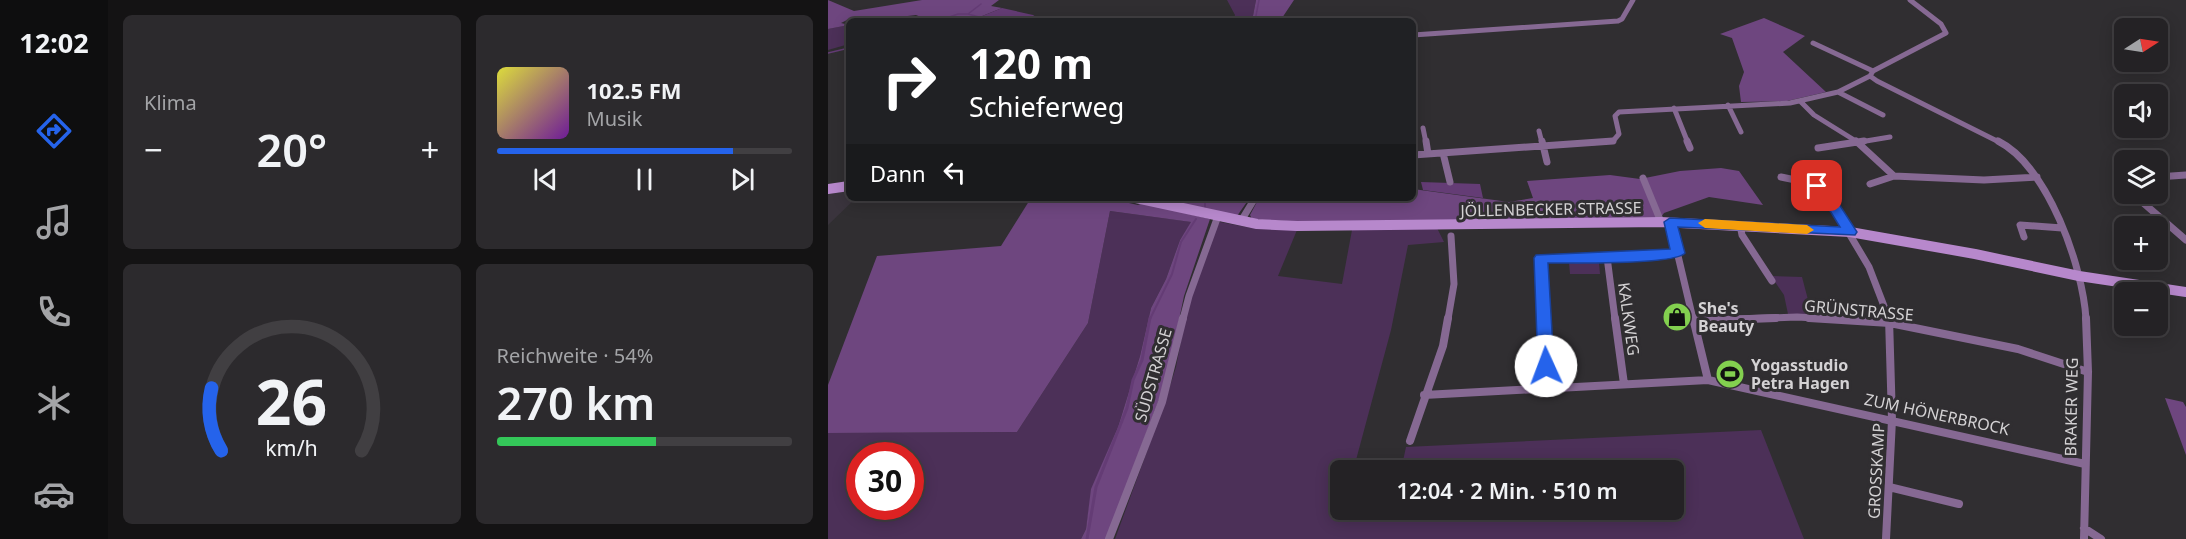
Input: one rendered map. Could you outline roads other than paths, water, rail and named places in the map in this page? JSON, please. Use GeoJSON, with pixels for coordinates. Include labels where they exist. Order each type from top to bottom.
{"type":"FeatureCollection","features":[{"type":"Feature","properties":{"kind":"main road"},"geometry":{"type":"LineString","coordinates":[[828,189],[846,186]]}},
{"type":"Feature","properties":{"kind":"main road","name":"JÖLLENBECKER STRASSE"},"geometry":{"type":"LineString","coordinates":[[1149,201],[1257,224],[1335,227],[1666,222],[1850,232],[1975,254],[2079,276],[2186,292]]}},
{"type":"Feature","properties":{"kind":"street"},"geometry":{"type":"LineString","coordinates":[[1416,35],[1618,21],[1622,19],[1633,0]]}},
{"type":"Feature","properties":{"kind":"street"},"geometry":{"type":"LineString","coordinates":[[1416,154],[1613,141],[1619,135],[1615,116],[1619,112],[1800,101],[1838,92],[1946,33],[1941,24],[1910,0]]}},
{"type":"Feature","properties":{"kind":"street","name":"BRAKER WEG"},"geometry":{"type":"LineString","coordinates":[[1814,43],[2006,145],[2037,177],[2050,197],[2082,283],[2085,306],[2088,372],[2084,539]]}},
{"type":"Feature","properties":{"kind":"street"},"geometry":{"type":"LineString","coordinates":[[1838,92],[1882,115]]}},
{"type":"Feature","properties":{"kind":"street"},"geometry":{"type":"LineString","coordinates":[[1800,101],[1814,115],[1858,142],[1894,177]]}},
{"type":"Feature","properties":{"kind":"street"},"geometry":{"type":"LineString","coordinates":[[1728,105],[1740,132]]}},
{"type":"Feature","properties":{"kind":"street"},"geometry":{"type":"LineString","coordinates":[[1674,108],[1690,147]]}},
{"type":"Feature","properties":{"kind":"street"},"geometry":{"type":"LineString","coordinates":[[1423,128],[1428,154]]}},
{"type":"Feature","properties":{"kind":"street"},"geometry":{"type":"LineString","coordinates":[[1539,130],[1547,162]]}},
{"type":"Feature","properties":{"kind":"street"},"geometry":{"type":"LineString","coordinates":[[1818,148],[1890,137]]}},
{"type":"Feature","properties":{"kind":"street"},"geometry":{"type":"LineString","coordinates":[[1443,153],[1449,182]]}},
{"type":"Feature","properties":{"kind":"street"},"geometry":{"type":"LineString","coordinates":[[2168,176],[2186,175]]}},
{"type":"Feature","properties":{"kind":"street","name":"GROSSKAMP"},"geometry":{"type":"LineString","coordinates":[[1781,177],[1821,188],[1850,232],[1869,267],[1890,323],[1892,420],[1886,539]]}},
{"type":"Feature","properties":{"kind":"street"},"geometry":{"type":"LineString","coordinates":[[1870,184],[1894,177],[1984,180],[2037,177]]}},
{"type":"Feature","properties":{"kind":"street"},"geometry":{"type":"LineString","coordinates":[[1643,178],[1666,222],[1678,253],[1708,380]]}},
{"type":"Feature","properties":{"kind":"street"},"geometry":{"type":"LineString","coordinates":[[1241,221],[1253,201]]}},
{"type":"Feature","properties":{"kind":"street"},"geometry":{"type":"LineString","coordinates":[[2146,204],[2183,234],[2186,240]]}},
{"type":"Feature","properties":{"kind":"street","name":"SÜDSTRASSE"},"geometry":{"type":"LineString","coordinates":[[1109,539],[1162,402],[1189,296],[1218,216]]}},
{"type":"Feature","properties":{"kind":"street"},"geometry":{"type":"LineString","coordinates":[[1740,225],[1742,235],[1772,281]]}},
{"type":"Feature","properties":{"kind":"street"},"geometry":{"type":"LineString","coordinates":[[2024,237],[2020,225],[2062,228]]}},
{"type":"Feature","properties":{"kind":"street"},"geometry":{"type":"LineString","coordinates":[[1410,441],[1424,395],[1443,346],[1454,284],[1450,236]]}},
{"type":"Feature","properties":{"kind":"street"},"geometry":{"type":"LineString","coordinates":[[1547,387],[1541,258],[1678,253]]}},
{"type":"Feature","properties":{"kind":"street","name":"KALKWEG"},"geometry":{"type":"LineString","coordinates":[[1607,257],[1624,384]]}},
{"type":"Feature","properties":{"kind":"street","name":"GRÜNSTRASSE"},"geometry":{"type":"LineString","coordinates":[[1695,321],[1797,317],[1890,323],[2018,349],[2088,372]]}},
{"type":"Feature","properties":{"kind":"street","name":"ZUM HÖNERBROCK"},"geometry":{"type":"LineString","coordinates":[[1424,395],[1708,380],[2085,464]]}},
{"type":"Feature","properties":{"kind":"street"},"geometry":{"type":"LineString","coordinates":[[1889,487],[1959,504]]}},
{"type":"Feature","properties":{"kind":"street"},"geometry":{"type":"LineString","coordinates":[[2084,528],[2101,539]]}},
{"type":"Feature","properties":{"kind":"waterway"},"geometry":{"type":"LineString","coordinates":[[1256,18],[1259,0]]}},
{"type":"Feature","properties":{"kind":"waterway"},"geometry":{"type":"LineString","coordinates":[[968,14],[981,4]]}},
{"type":"Feature","properties":{"kind":"waterway"},"geometry":{"type":"LineString","coordinates":[[947,18],[958,14],[968,14]]}},
{"type":"Feature","properties":{"kind":"waterway"},"geometry":{"type":"LineString","coordinates":[[968,14],[979,17]]}},
{"type":"Feature","properties":{"kind":"waterway"},"geometry":{"type":"LineString","coordinates":[[828,53],[846,49]]}},
{"type":"Feature","properties":{"kind":"waterway"},"geometry":{"type":"LineString","coordinates":[[1205,201],[1205,207]]}},
{"type":"Feature","properties":{"kind":"waterway"},"geometry":{"type":"LineString","coordinates":[[1150,319],[1172,274],[1181,242],[1196,219]]}},
{"type":"Feature","properties":{"kind":"waterway"},"geometry":{"type":"LineString","coordinates":[[1087,539],[1096,487],[1127,408],[1133,380],[1142,360],[1150,318]]}},
{"type":"Feature","properties":{"kind":"place","name":"She's Beauty"},"geometry":{"type":"Point","coordinates":[1677,317]}},
{"type":"Feature","properties":{"kind":"place","name":"Yogasstudio Petra Hagen"},"geometry":{"type":"Point","coordinates":[1730,374]}}]}
